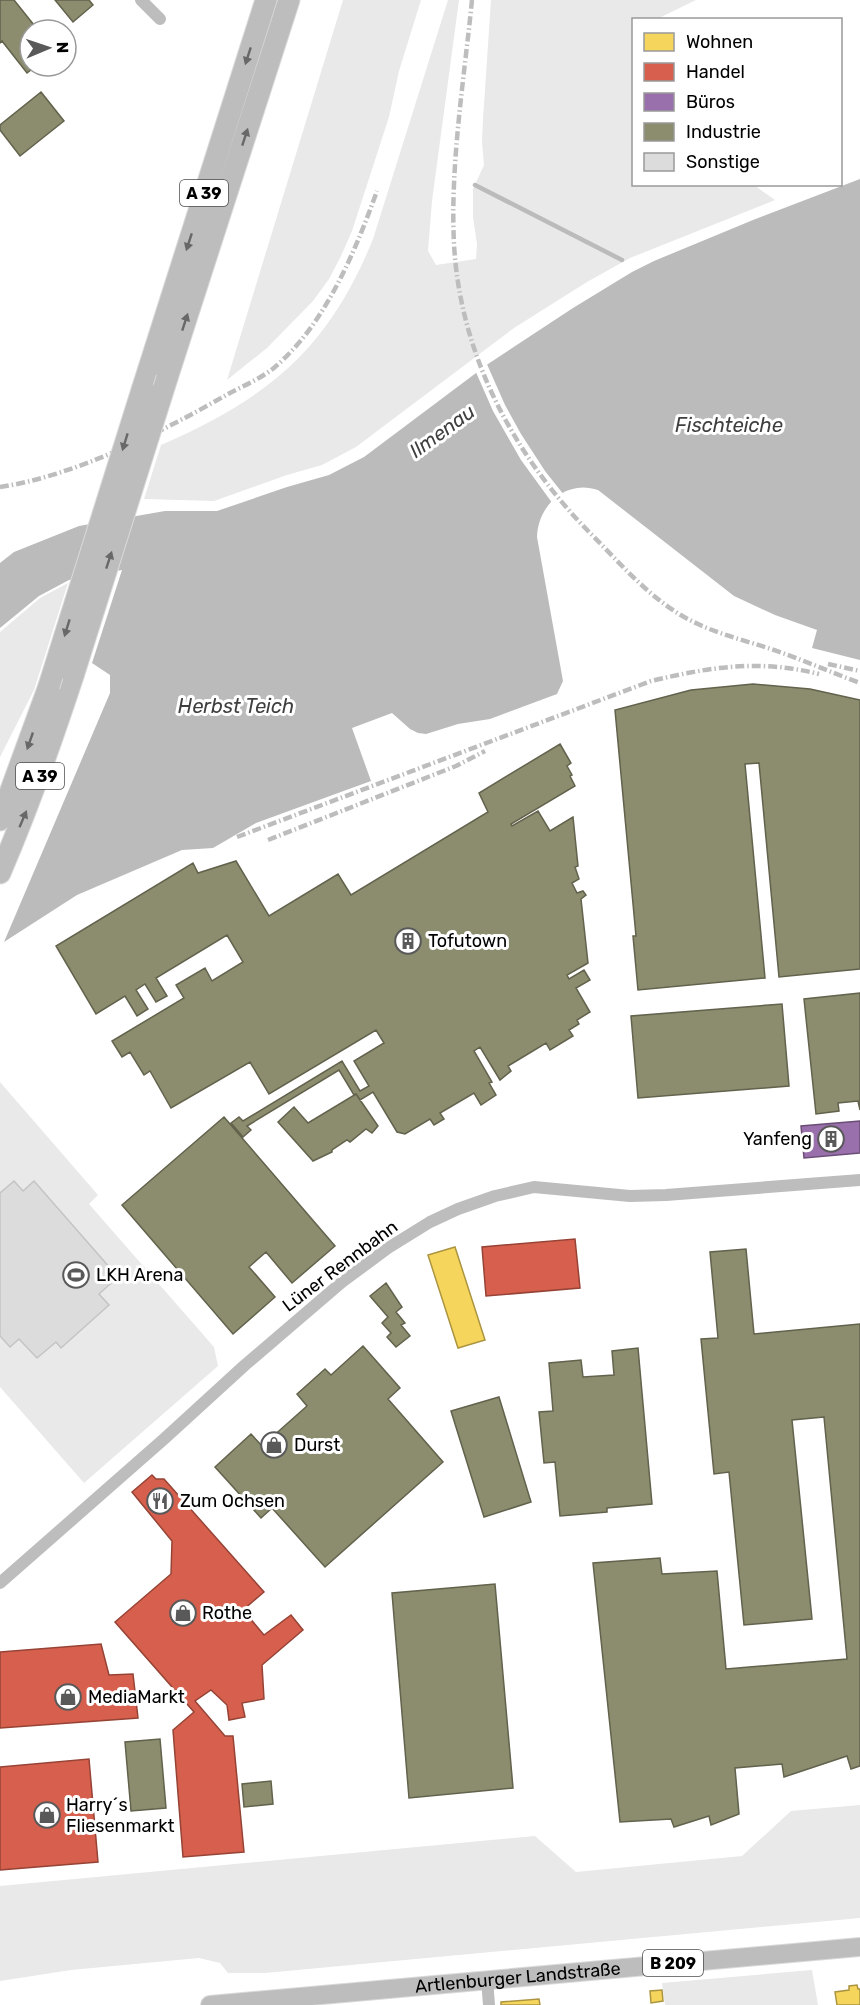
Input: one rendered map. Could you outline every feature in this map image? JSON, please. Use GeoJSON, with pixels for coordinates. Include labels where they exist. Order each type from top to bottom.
{"type":"FeatureCollection","features":[{"type":"Feature","properties":{"kind":"highway","name":"A 39"},"geometry":{"type":"LineString","coordinates":[[0,820],[49,686],[266,0]]}},
{"type":"Feature","properties":{"kind":"highway","name":"A 39"},"geometry":{"type":"LineString","coordinates":[[0,873],[45,762],[289,0]]}},
{"type":"Feature","properties":{"kind":"main road","name":"Artlenburger Landstraße"},"geometry":{"type":"LineString","coordinates":[[210,2005],[273,2002],[486,1979],[860,1947]]}},
{"type":"Feature","properties":{"kind":"street"},"geometry":{"type":"LineString","coordinates":[[141,0],[160,19]]}},
{"type":"Feature","properties":{"kind":"street","name":"Lüner Rennbahn"},"geometry":{"type":"LineString","coordinates":[[0,1583],[342,1282],[388,1248],[430,1222],[495,1196],[534,1187],[630,1196],[860,1180]]}},
{"type":"Feature","properties":{"kind":"street"},"geometry":{"type":"LineString","coordinates":[[486,1979],[489,2005]]}},
{"type":"Feature","properties":{"kind":"shaded area"},"geometry":{"type":"Polygon","coordinates":[[[343,0],[421,0],[399,71],[389,117],[352,231],[329,279],[313,301],[267,348],[227,380],[343,0]]]}},
{"type":"Feature","properties":{"kind":"shaded area"},"geometry":{"type":"Polygon","coordinates":[[[448,0],[459,0],[432,201],[428,251],[436,265],[476,259],[473,189],[484,165],[482,142],[491,0],[696,0],[659,18],[632,18],[632,186],[755,186],[775,200],[630,258],[587,282],[514,328],[356,447],[322,465],[214,501],[144,499],[161,445],[233,409],[290,366],[314,341],[336,311],[355,278],[373,239],[448,0]]]}},
{"type":"Feature","properties":{"kind":"shaded area"},"geometry":{"type":"Polygon","coordinates":[[[68,583],[34,690],[0,757],[0,632],[40,598],[68,583]]]}},
{"type":"Feature","properties":{"kind":"shaded area","name":"LKH Arena"},"geometry":{"type":"Polygon","coordinates":[[[0,1082],[98,1195],[89,1204],[214,1347],[218,1366],[84,1483],[0,1387],[0,1082]]]}},
{"type":"Feature","properties":{"kind":"shaded area"},"geometry":{"type":"Polygon","coordinates":[[[860,1805],[860,1918],[265,1973],[228,1973],[220,1963],[199,1958],[71,1970],[0,1981],[0,1886],[535,1836],[576,1872],[742,1856],[791,1811],[860,1805]]]}},
{"type":"Feature","properties":{"kind":"shaded area"},"geometry":{"type":"Polygon","coordinates":[[[812,1970],[818,2005],[665,2005],[662,1983],[812,1970]]]}},
{"type":"Feature","properties":{"kind":"water","name":"Fischteiche"},"geometry":{"type":"Polygon","coordinates":[[[860,179],[860,660],[812,648],[817,630],[775,615],[734,596],[598,490],[575,488],[556,497],[548,505],[542,515],[537,537],[563,681],[557,694],[490,719],[458,724],[426,734],[410,729],[392,713],[352,728],[371,781],[256,823],[213,848],[182,850],[77,895],[4,942],[110,693],[110,675],[92,663],[122,570],[69,580],[39,596],[0,628],[0,563],[14,552],[79,526],[165,511],[217,511],[329,475],[364,457],[488,364],[632,272],[753,220],[860,179]]]}},
{"type":"Feature","properties":{"kind":"pier"},"geometry":{"type":"Polygon","coordinates":[[[486,362],[521,434],[564,495],[553,504],[521,460],[493,411],[475,370],[486,362]]]}},
{"type":"Feature","properties":{"kind":"building: Wohnen"},"geometry":{"type":"Polygon","coordinates":[[[455,1247],[485,1340],[458,1348],[428,1255],[455,1247]]]}},
{"type":"Feature","properties":{"kind":"building: Wohnen"},"geometry":{"type":"Polygon","coordinates":[[[857,1985],[860,1989],[860,2005],[837,2005],[835,1992],[849,1990],[849,1986],[857,1985]]]}},
{"type":"Feature","properties":{"kind":"building: Wohnen"},"geometry":{"type":"Polygon","coordinates":[[[662,1990],[663,2001],[651,2003],[650,1991],[662,1990]]]}},
{"type":"Feature","properties":{"kind":"building: Wohnen"},"geometry":{"type":"Polygon","coordinates":[[[539,1999],[540,2005],[501,2005],[501,2002],[539,1999]]]}},
{"type":"Feature","properties":{"kind":"building: Handel"},"geometry":{"type":"Polygon","coordinates":[[[575,1239],[580,1288],[486,1296],[482,1247],[575,1239]]]}},
{"type":"Feature","properties":{"kind":"building: Handel"},"geometry":{"type":"Polygon","coordinates":[[[152,1475],[156,1479],[164,1479],[264,1592],[243,1610],[264,1635],[291,1615],[303,1630],[262,1665],[264,1699],[242,1703],[245,1717],[229,1720],[227,1705],[211,1690],[195,1701],[225,1736],[233,1736],[244,1852],[183,1857],[173,1730],[194,1712],[115,1622],[171,1574],[172,1541],[132,1492],[152,1475]]]}},
{"type":"Feature","properties":{"kind":"building: Handel","name":"MediaMarkt"},"geometry":{"type":"Polygon","coordinates":[[[101,1644],[109,1675],[133,1674],[138,1718],[0,1728],[0,1652],[101,1644]]]}},
{"type":"Feature","properties":{"kind":"building: Handel","name":"Harry´s Fliesenmarkt"},"geometry":{"type":"Polygon","coordinates":[[[89,1759],[98,1862],[0,1870],[0,1767],[89,1759]]]}},
{"type":"Feature","properties":{"kind":"building: Büros","name":"Yanfeng"},"geometry":{"type":"Polygon","coordinates":[[[860,1121],[860,1153],[804,1158],[801,1126],[860,1121]]]}},
{"type":"Feature","properties":{"kind":"building: Industrie"},"geometry":{"type":"Polygon","coordinates":[[[0,0],[14,0],[28,18],[18,18],[18,61],[2,41],[0,43],[0,0]]]}},
{"type":"Feature","properties":{"kind":"building: Industrie"},"geometry":{"type":"Polygon","coordinates":[[[55,0],[89,0],[93,5],[78,18],[70,18],[55,0]]]}},
{"type":"Feature","properties":{"kind":"building: Industrie"},"geometry":{"type":"Polygon","coordinates":[[[41,92],[64,121],[20,156],[0,130],[0,125],[41,92]]]}},
{"type":"Feature","properties":{"kind":"building: Industrie"},"geometry":{"type":"Polygon","coordinates":[[[753,684],[810,689],[860,700],[860,969],[779,977],[759,763],[745,764],[765,978],[638,990],[633,936],[636,936],[615,710],[691,690],[753,684]]]}},
{"type":"Feature","properties":{"kind":"building: Industrie","name":"Tofutown"},"geometry":{"type":"Polygon","coordinates":[[[560,744],[571,763],[567,766],[575,786],[511,824],[512,826],[538,811],[550,831],[573,817],[578,866],[575,867],[579,879],[572,883],[577,893],[583,891],[586,895],[581,899],[588,963],[567,975],[569,979],[584,970],[590,980],[576,988],[590,1012],[577,1020],[579,1024],[569,1030],[573,1036],[550,1050],[546,1043],[508,1066],[511,1071],[500,1080],[480,1047],[474,1051],[492,1082],[489,1083],[496,1095],[481,1105],[474,1093],[440,1113],[444,1119],[434,1125],[430,1119],[405,1134],[397,1132],[373,1092],[360,1100],[356,1094],[354,1095],[339,1070],[247,1126],[251,1130],[243,1137],[231,1123],[239,1117],[243,1121],[342,1061],[360,1091],[369,1086],[354,1061],[384,1043],[376,1030],[269,1094],[250,1062],[171,1108],[150,1071],[144,1075],[130,1052],[122,1057],[112,1041],[184,998],[176,985],[205,968],[212,981],[243,962],[227,935],[156,978],[167,996],[156,1002],[145,984],[136,990],[148,1009],[137,1016],[125,996],[96,1014],[56,946],[193,863],[198,873],[236,861],[269,916],[338,874],[351,895],[488,812],[479,793],[560,744]]]}},
{"type":"Feature","properties":{"kind":"building: Industrie"},"geometry":{"type":"Polygon","coordinates":[[[860,993],[860,1110],[858,1101],[838,1103],[839,1111],[816,1114],[804,999],[860,993]]]}},
{"type":"Feature","properties":{"kind":"building: Industrie"},"geometry":{"type":"Polygon","coordinates":[[[782,1004],[789,1086],[638,1098],[631,1016],[782,1004]]]}},
{"type":"Feature","properties":{"kind":"building: Industrie"},"geometry":{"type":"Polygon","coordinates":[[[356,1094],[378,1126],[372,1133],[366,1129],[350,1142],[347,1140],[332,1152],[313,1161],[278,1122],[294,1107],[308,1123],[356,1094]]]}},
{"type":"Feature","properties":{"kind":"building: Industrie"},"geometry":{"type":"Polygon","coordinates":[[[224,1117],[335,1246],[292,1283],[266,1252],[249,1267],[275,1297],[233,1334],[122,1205],[224,1117]]]}},
{"type":"Feature","properties":{"kind":"building: Industrie"},"geometry":{"type":"Polygon","coordinates":[[[746,1249],[754,1334],[860,1324],[860,1766],[851,1769],[847,1756],[784,1777],[782,1764],[735,1768],[739,1814],[711,1825],[709,1816],[674,1827],[671,1819],[620,1822],[593,1563],[660,1558],[662,1574],[717,1571],[726,1669],[847,1659],[824,1417],[792,1420],[812,1619],[744,1625],[729,1472],[714,1474],[701,1339],[718,1338],[710,1252],[746,1249]]]}},
{"type":"Feature","properties":{"kind":"building: Industrie"},"geometry":{"type":"Polygon","coordinates":[[[386,1283],[402,1307],[396,1312],[405,1323],[401,1325],[410,1336],[396,1347],[387,1337],[391,1333],[382,1323],[388,1317],[370,1296],[386,1283]]]}},
{"type":"Feature","properties":{"kind":"building: Industrie"},"geometry":{"type":"Polygon","coordinates":[[[363,1346],[400,1388],[388,1399],[443,1462],[325,1567],[272,1508],[261,1518],[215,1467],[251,1434],[262,1446],[307,1406],[297,1394],[325,1369],[331,1375],[363,1346]]]}},
{"type":"Feature","properties":{"kind":"building: Industrie"},"geometry":{"type":"Polygon","coordinates":[[[638,1348],[652,1504],[607,1508],[607,1512],[560,1516],[555,1462],[544,1463],[539,1412],[553,1411],[549,1363],[581,1360],[583,1377],[614,1375],[612,1351],[638,1348]]]}},
{"type":"Feature","properties":{"kind":"building: Industrie"},"geometry":{"type":"Polygon","coordinates":[[[499,1397],[531,1502],[484,1517],[451,1411],[499,1397]]]}},
{"type":"Feature","properties":{"kind":"building: Industrie"},"geometry":{"type":"Polygon","coordinates":[[[495,1584],[513,1788],[409,1798],[392,1593],[495,1584]]]}},
{"type":"Feature","properties":{"kind":"building: Industrie"},"geometry":{"type":"Polygon","coordinates":[[[160,1739],[166,1808],[131,1811],[125,1742],[160,1739]]]}},
{"type":"Feature","properties":{"kind":"building: Industrie"},"geometry":{"type":"Polygon","coordinates":[[[271,1781],[273,1804],[244,1807],[242,1784],[271,1781]]]}},
{"type":"Feature","properties":{"kind":"building: Sonstige"},"geometry":{"type":"Polygon","coordinates":[[[14,1181],[23,1191],[34,1181],[118,1277],[99,1294],[109,1305],[61,1348],[56,1342],[37,1358],[19,1339],[10,1347],[0,1336],[0,1193],[14,1181]]]}},
{"type":"Feature","properties":{"kind":"waterway"},"geometry":{"type":"LineString","coordinates":[[475,185],[622,260]]}},
{"type":"Feature","properties":{"kind":"railway"},"geometry":{"type":"LineString","coordinates":[[472,0],[454,184],[454,244],[458,285],[467,325],[480,364],[515,437],[563,504],[628,572],[654,596],[682,616],[725,635],[782,653],[860,683]]}},
{"type":"Feature","properties":{"kind":"railway"},"geometry":{"type":"LineString","coordinates":[[0,487],[58,473],[117,451],[175,423],[275,367],[304,337],[332,294],[357,244],[377,191]]}},
{"type":"Feature","properties":{"kind":"railway"},"geometry":{"type":"LineString","coordinates":[[828,664],[860,671]]}},
{"type":"Feature","properties":{"kind":"railway"},"geometry":{"type":"LineString","coordinates":[[237,837],[651,681],[714,669],[755,666],[797,669],[819,674]]}},
{"type":"Feature","properties":{"kind":"railway"},"geometry":{"type":"LineString","coordinates":[[268,840],[456,766],[485,751]]}},
{"type":"Feature","properties":{"kind":"place","name":"Tofutown"},"geometry":{"type":"Point","coordinates":[408,941]}},
{"type":"Feature","properties":{"kind":"place","name":"Yanfeng"},"geometry":{"type":"Point","coordinates":[831,1139]}},
{"type":"Feature","properties":{"kind":"place","name":"LKH Arena"},"geometry":{"type":"Point","coordinates":[76,1275]}},
{"type":"Feature","properties":{"kind":"place","name":"Durst"},"geometry":{"type":"Point","coordinates":[274,1445]}},
{"type":"Feature","properties":{"kind":"place","name":"Zum Ochsen"},"geometry":{"type":"Point","coordinates":[160,1501]}},
{"type":"Feature","properties":{"kind":"place","name":"Rothe"},"geometry":{"type":"Point","coordinates":[183,1613]}},
{"type":"Feature","properties":{"kind":"place","name":"MediaMarkt"},"geometry":{"type":"Point","coordinates":[68,1697]}},
{"type":"Feature","properties":{"kind":"place","name":"Harry´s Fliesenmarkt"},"geometry":{"type":"Point","coordinates":[47,1815]}},
{"type":"Feature","properties":{"kind":"water label","name":"Ilmenau"},"geometry":{"type":"Point","coordinates":[442,431]}},
{"type":"Feature","properties":{"kind":"water label","name":"Herbst Teich"},"geometry":{"type":"Point","coordinates":[236,706]}}]}
